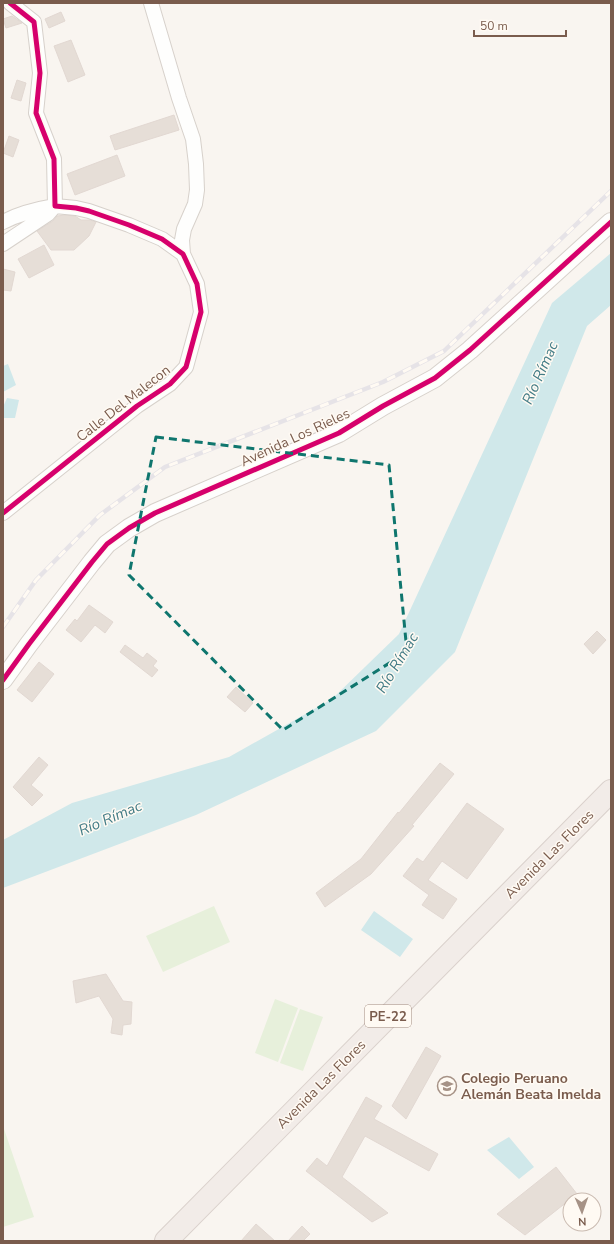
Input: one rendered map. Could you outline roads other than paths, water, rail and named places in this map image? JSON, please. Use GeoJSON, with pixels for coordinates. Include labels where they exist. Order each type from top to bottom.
{"type":"FeatureCollection","features":[{"type":"Feature","properties":{"kind":"highway","name":"Avenida Las Flores"},"geometry":{"type":"LineString","coordinates":[[186,1241],[462,952],[611,791]]}},
{"type":"Feature","properties":{"kind":"highway","name":"Avenida Las Flores"},"geometry":{"type":"LineString","coordinates":[[166,1241],[462,952],[611,812]]}},
{"type":"Feature","properties":{"kind":"street"},"geometry":{"type":"LineString","coordinates":[[3,244],[48,214],[56,206],[54,159],[36,113],[40,73],[34,22],[10,3]]}},
{"type":"Feature","properties":{"kind":"street"},"geometry":{"type":"LineString","coordinates":[[151,3],[179,98],[193,139],[197,190],[195,204],[184,229],[182,240],[183,254]]}},
{"type":"Feature","properties":{"kind":"street"},"geometry":{"type":"LineString","coordinates":[[3,222],[14,216],[36,209],[56,206],[76,208],[129,224],[162,240],[183,254]]}},
{"type":"Feature","properties":{"kind":"street","name":"Avenida Los Rieles"},"geometry":{"type":"LineString","coordinates":[[3,680],[107,544],[129,528],[155,513],[339,433],[383,406],[436,378],[470,350],[611,222]]}},
{"type":"Feature","properties":{"kind":"street","name":"Calle Del Malecon"},"geometry":{"type":"LineString","coordinates":[[3,512],[137,406],[170,384],[186,367],[201,312],[197,284],[183,254]]}},
{"type":"Feature","properties":{"kind":"water","name":"Río Rímac"},"geometry":{"type":"Polygon","coordinates":[[[611,253],[611,305],[587,326],[455,652],[376,731],[196,815],[3,888],[3,840],[72,803],[229,757],[332,699],[399,634],[552,303],[611,253]]]}},
{"type":"Feature","properties":{"kind":"water"},"geometry":{"type":"Polygon","coordinates":[[[8,364],[16,385],[3,392],[3,366],[8,364]]]}},
{"type":"Feature","properties":{"kind":"water"},"geometry":{"type":"Polygon","coordinates":[[[7,398],[19,400],[15,418],[3,418],[3,407],[7,398]]]}},
{"type":"Feature","properties":{"kind":"water"},"geometry":{"type":"Polygon","coordinates":[[[374,911],[413,939],[400,957],[361,930],[374,911]]]}},
{"type":"Feature","properties":{"kind":"water"},"geometry":{"type":"Polygon","coordinates":[[[509,1137],[534,1167],[519,1179],[487,1150],[509,1137]]]}},
{"type":"Feature","properties":{"kind":"railway"},"geometry":{"type":"LineString","coordinates":[[3,627],[36,580],[100,515],[165,467],[383,382],[444,351],[611,191]]}},
{"type":"Feature","properties":{"kind":"place","name":"Colegio Peruano Alemán Beata Imelda"},"geometry":{"type":"Point","coordinates":[447,1086]}}]}
